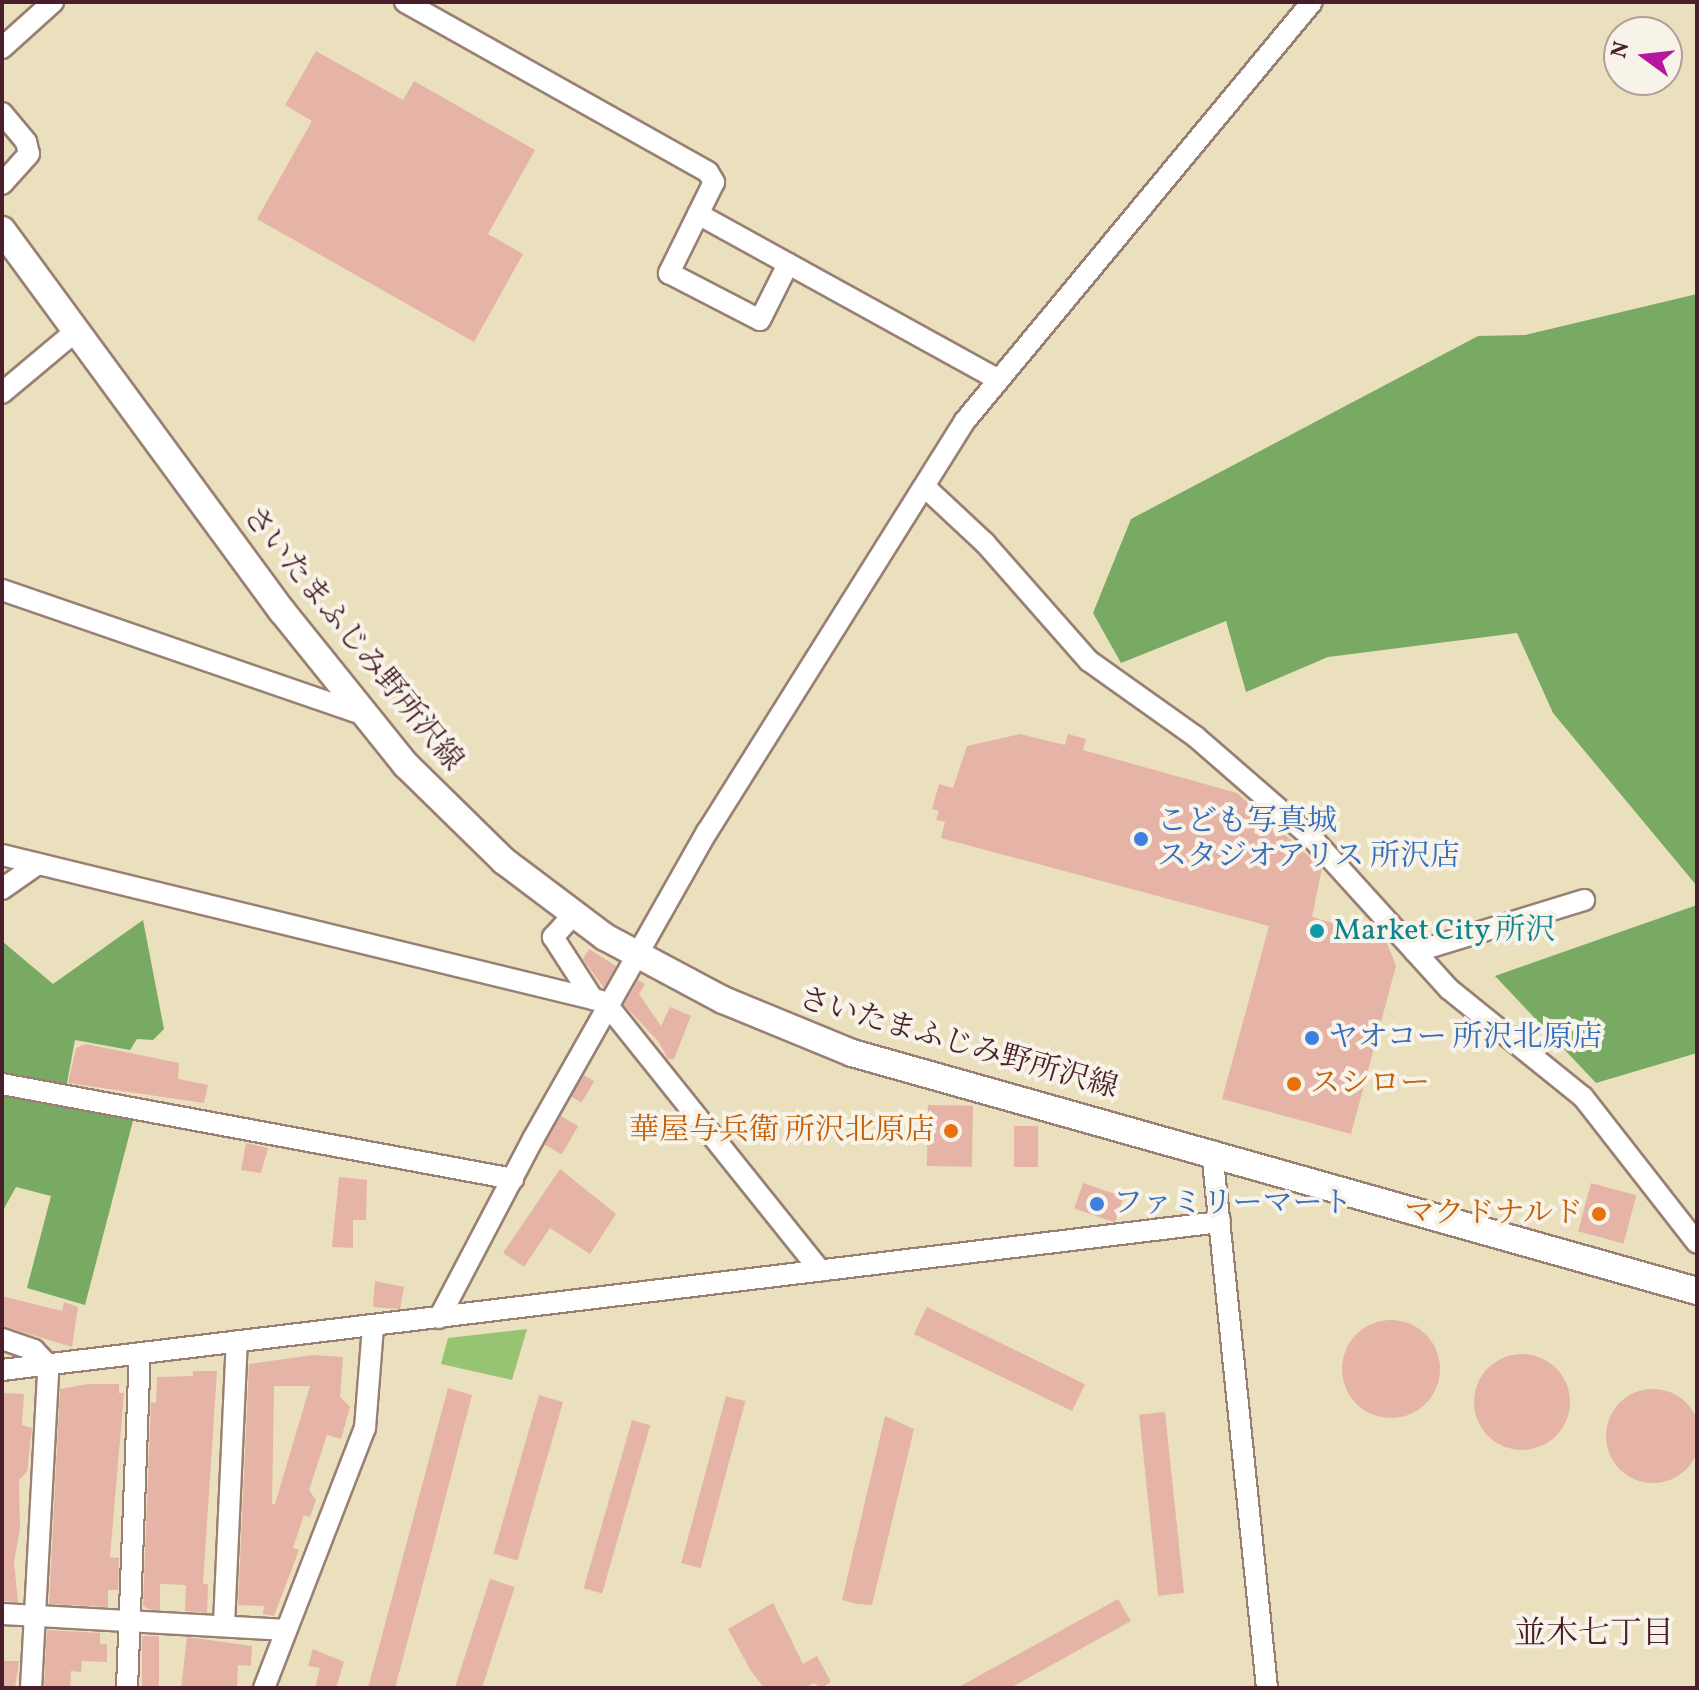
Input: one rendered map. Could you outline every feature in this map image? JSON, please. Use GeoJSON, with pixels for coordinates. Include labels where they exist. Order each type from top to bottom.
{"type":"FeatureCollection","features":[{"type":"Feature","properties":{"kind":"main road","name":"さいたまふじみ野所沢線"},"geometry":{"type":"LineString","coordinates":[[2,230],[364,715],[466,828],[573,915],[637,955],[723,1000],[820,1042],[1697,1291]]}},
{"type":"Feature","properties":{"kind":"street"},"geometry":{"type":"LineString","coordinates":[[2,48],[53,2]]}},
{"type":"Feature","properties":{"kind":"street"},"geometry":{"type":"LineString","coordinates":[[405,2],[708,172],[714,182],[669,273],[760,320],[788,264]]}},
{"type":"Feature","properties":{"kind":"street"},"geometry":{"type":"LineString","coordinates":[[439,1318],[601,1003],[637,955],[707,832],[995,378],[1146,207],[1312,2]]}},
{"type":"Feature","properties":{"kind":"street"},"geometry":{"type":"LineString","coordinates":[[2,113],[26,142],[29,154],[2,184]]}},
{"type":"Feature","properties":{"kind":"street"},"geometry":{"type":"LineString","coordinates":[[698,214],[995,378]]}},
{"type":"Feature","properties":{"kind":"street"},"geometry":{"type":"LineString","coordinates":[[2,393],[76,331]]}},
{"type":"Feature","properties":{"kind":"street"},"geometry":{"type":"LineString","coordinates":[[926,488],[985,543],[1089,661],[1196,737],[1312,838],[1449,989],[1583,1097],[1697,1243]]}},
{"type":"Feature","properties":{"kind":"street"},"geometry":{"type":"LineString","coordinates":[[2,590],[364,715]]}},
{"type":"Feature","properties":{"kind":"street"},"geometry":{"type":"LineString","coordinates":[[2,855],[601,1003]]}},
{"type":"Feature","properties":{"kind":"street"},"geometry":{"type":"LineString","coordinates":[[2,889],[38,864]]}},
{"type":"Feature","properties":{"kind":"street"},"geometry":{"type":"LineString","coordinates":[[1415,952],[1584,900]]}},
{"type":"Feature","properties":{"kind":"street"},"geometry":{"type":"LineString","coordinates":[[573,915],[553,937],[601,1003],[820,1270]]}},
{"type":"Feature","properties":{"kind":"street"},"geometry":{"type":"LineString","coordinates":[[2,1084],[513,1179]]}},
{"type":"Feature","properties":{"kind":"street"},"geometry":{"type":"LineString","coordinates":[[1212,1151],[1267,1688]]}},
{"type":"Feature","properties":{"kind":"street"},"geometry":{"type":"LineString","coordinates":[[2,1370],[1220,1222]]}},
{"type":"Feature","properties":{"kind":"street"},"geometry":{"type":"LineString","coordinates":[[264,1688],[365,1428],[373,1327]]}},
{"type":"Feature","properties":{"kind":"street"},"geometry":{"type":"LineString","coordinates":[[2,1339],[34,1350],[47,1364],[31,1688]]}},
{"type":"Feature","properties":{"kind":"street"},"geometry":{"type":"LineString","coordinates":[[224,1624],[237,1341]]}},
{"type":"Feature","properties":{"kind":"street"},"geometry":{"type":"LineString","coordinates":[[127,1688],[140,1355]]}},
{"type":"Feature","properties":{"kind":"street"},"geometry":{"type":"LineString","coordinates":[[2,1614],[224,1624],[286,1630]]}},
{"type":"Feature","properties":{"kind":"green space"},"geometry":{"type":"Polygon","coordinates":[[[1697,294],[1697,886],[1553,713],[1517,633],[1328,657],[1246,692],[1226,621],[1121,663],[1093,613],[1131,519],[1478,336],[1525,335],[1697,294]]]}},
{"type":"Feature","properties":{"kind":"green space"},"geometry":{"type":"Polygon","coordinates":[[[1697,905],[1697,1053],[1596,1083],[1495,976],[1697,905]]]}},
{"type":"Feature","properties":{"kind":"green space"},"geometry":{"type":"Polygon","coordinates":[[[143,920],[164,1029],[153,1040],[137,1039],[130,1050],[75,1040],[64,1099],[135,1113],[85,1305],[27,1288],[51,1196],[16,1187],[2,1212],[2,941],[53,984],[143,920]]]}},
{"type":"Feature","properties":{"kind":"green space"},"geometry":{"type":"Polygon","coordinates":[[[527,1329],[512,1380],[441,1364],[448,1338],[527,1329]]]}},
{"type":"Feature","properties":{"kind":"building"},"geometry":{"type":"Polygon","coordinates":[[[316,51],[403,100],[414,81],[535,150],[488,234],[523,254],[474,342],[257,219],[312,121],[285,105],[316,51]]]}},
{"type":"Feature","properties":{"kind":"building","name":"Market City 所沢"},"geometry":{"type":"Polygon","coordinates":[[[1020,734],[1065,745],[1068,734],[1086,739],[1083,750],[1237,793],[1322,868],[1312,917],[1385,938],[1396,966],[1351,1134],[1222,1099],[1269,926],[941,838],[945,822],[936,820],[939,811],[932,809],[939,784],[953,788],[967,746],[1020,734]]]}},
{"type":"Feature","properties":{"kind":"building"},"geometry":{"type":"Polygon","coordinates":[[[589,949],[616,966],[604,988],[583,959],[589,949]]]}},
{"type":"Feature","properties":{"kind":"building"},"geometry":{"type":"Polygon","coordinates":[[[638,980],[645,984],[639,994],[661,1026],[670,1007],[691,1016],[674,1059],[668,1059],[658,1041],[624,1005],[638,980]]]}},
{"type":"Feature","properties":{"kind":"building"},"geometry":{"type":"Polygon","coordinates":[[[86,1044],[179,1063],[178,1079],[208,1085],[204,1103],[68,1083],[76,1048],[86,1044]]]}},
{"type":"Feature","properties":{"kind":"building"},"geometry":{"type":"Polygon","coordinates":[[[584,1075],[594,1081],[581,1103],[571,1096],[584,1075]]]}},
{"type":"Feature","properties":{"kind":"building","name":"華屋与兵衛 所沢北原店"},"geometry":{"type":"Polygon","coordinates":[[[928,1105],[973,1106],[972,1167],[927,1166],[928,1105]]]}},
{"type":"Feature","properties":{"kind":"building"},"geometry":{"type":"Polygon","coordinates":[[[561,1116],[578,1126],[562,1155],[544,1145],[561,1116]]]}},
{"type":"Feature","properties":{"kind":"building"},"geometry":{"type":"Polygon","coordinates":[[[1014,1126],[1038,1126],[1038,1167],[1014,1167],[1014,1126]]]}},
{"type":"Feature","properties":{"kind":"building"},"geometry":{"type":"Polygon","coordinates":[[[246,1143],[268,1148],[261,1173],[241,1170],[246,1143]]]}},
{"type":"Feature","properties":{"kind":"building"},"geometry":{"type":"Polygon","coordinates":[[[560,1169],[616,1214],[590,1254],[550,1228],[524,1267],[503,1253],[560,1169]]]}},
{"type":"Feature","properties":{"kind":"building"},"geometry":{"type":"Polygon","coordinates":[[[339,1177],[367,1180],[366,1220],[353,1220],[353,1248],[332,1247],[339,1177]]]}},
{"type":"Feature","properties":{"kind":"building"},"geometry":{"type":"Polygon","coordinates":[[[1083,1183],[1124,1197],[1115,1223],[1074,1209],[1083,1183]]]}},
{"type":"Feature","properties":{"kind":"building"},"geometry":{"type":"Polygon","coordinates":[[[1591,1183],[1636,1195],[1623,1243],[1578,1231],[1591,1183]]]}},
{"type":"Feature","properties":{"kind":"building"},"geometry":{"type":"Polygon","coordinates":[[[375,1281],[404,1287],[400,1309],[373,1307],[375,1281]]]}},
{"type":"Feature","properties":{"kind":"building"},"geometry":{"type":"Polygon","coordinates":[[[2,1296],[62,1311],[64,1302],[78,1307],[72,1347],[2,1326],[2,1296]]]}},
{"type":"Feature","properties":{"kind":"building"},"geometry":{"type":"Polygon","coordinates":[[[927,1307],[1085,1384],[1072,1411],[914,1334],[927,1307]]]}},
{"type":"Feature","properties":{"kind":"building"},"geometry":{"type":"Polygon","coordinates":[[[1391,1320],[1410,1324],[1426,1334],[1436,1350],[1440,1369],[1436,1388],[1426,1404],[1410,1414],[1391,1418],[1372,1414],[1356,1404],[1346,1388],[1342,1369],[1346,1350],[1356,1334],[1372,1324],[1391,1320]]]}},
{"type":"Feature","properties":{"kind":"building"},"geometry":{"type":"Polygon","coordinates":[[[1522,1354],[1540,1358],[1556,1368],[1566,1384],[1570,1402],[1566,1420],[1556,1436],[1540,1446],[1522,1450],[1504,1446],[1488,1436],[1478,1420],[1474,1402],[1478,1384],[1488,1368],[1504,1358],[1522,1354]]]}},
{"type":"Feature","properties":{"kind":"building"},"geometry":{"type":"Polygon","coordinates":[[[313,1355],[343,1357],[340,1397],[350,1407],[341,1439],[327,1435],[309,1490],[316,1500],[310,1517],[304,1515],[293,1548],[299,1550],[274,1616],[263,1614],[264,1606],[238,1605],[249,1364],[313,1355]],[[274,1386],[272,1504],[275,1504],[310,1386],[274,1386]]]}},
{"type":"Feature","properties":{"kind":"building"},"geometry":{"type":"Polygon","coordinates":[[[193,1371],[217,1371],[203,1584],[208,1584],[207,1613],[185,1611],[186,1585],[160,1584],[160,1610],[143,1606],[151,1402],[156,1403],[157,1377],[193,1376],[193,1371]]]}},
{"type":"Feature","properties":{"kind":"building"},"geometry":{"type":"Polygon","coordinates":[[[88,1384],[119,1384],[119,1393],[124,1393],[110,1557],[119,1558],[118,1590],[108,1590],[108,1607],[49,1604],[60,1389],[88,1384]]]}},
{"type":"Feature","properties":{"kind":"building"},"geometry":{"type":"Polygon","coordinates":[[[448,1388],[472,1395],[429,1561],[395,1688],[368,1688],[448,1388]]]}},
{"type":"Feature","properties":{"kind":"building"},"geometry":{"type":"Polygon","coordinates":[[[1653,1389],[1671,1393],[1686,1403],[1696,1418],[1700,1436],[1696,1454],[1686,1469],[1671,1479],[1653,1483],[1635,1479],[1620,1469],[1610,1454],[1606,1436],[1610,1418],[1620,1403],[1635,1393],[1653,1389]]]}},
{"type":"Feature","properties":{"kind":"building"},"geometry":{"type":"Polygon","coordinates":[[[2,1393],[24,1394],[22,1425],[32,1428],[27,1472],[19,1480],[20,1529],[14,1562],[18,1602],[2,1601],[2,1393]]]}},
{"type":"Feature","properties":{"kind":"building"},"geometry":{"type":"Polygon","coordinates":[[[539,1395],[563,1402],[518,1560],[494,1554],[539,1395]]]}},
{"type":"Feature","properties":{"kind":"building"},"geometry":{"type":"Polygon","coordinates":[[[726,1396],[745,1401],[701,1568],[681,1563],[726,1396]]]}},
{"type":"Feature","properties":{"kind":"building"},"geometry":{"type":"Polygon","coordinates":[[[1165,1412],[1184,1593],[1158,1596],[1139,1415],[1165,1412]]]}},
{"type":"Feature","properties":{"kind":"building"},"geometry":{"type":"Polygon","coordinates":[[[885,1416],[914,1429],[872,1605],[857,1604],[842,1600],[885,1416]]]}},
{"type":"Feature","properties":{"kind":"building"},"geometry":{"type":"Polygon","coordinates":[[[632,1420],[650,1425],[602,1593],[584,1588],[632,1420]]]}},
{"type":"Feature","properties":{"kind":"building"},"geometry":{"type":"Polygon","coordinates":[[[490,1579],[515,1587],[482,1688],[455,1686],[490,1579]]]}},
{"type":"Feature","properties":{"kind":"building"},"geometry":{"type":"Polygon","coordinates":[[[1118,1599],[1131,1621],[1010,1688],[957,1688],[1118,1599]]]}},
{"type":"Feature","properties":{"kind":"building"},"geometry":{"type":"Polygon","coordinates":[[[773,1603],[803,1664],[817,1656],[831,1682],[821,1688],[814,1683],[804,1688],[764,1688],[751,1671],[728,1629],[773,1603]]]}},
{"type":"Feature","properties":{"kind":"building"},"geometry":{"type":"Polygon","coordinates":[[[47,1630],[100,1633],[100,1644],[107,1644],[107,1662],[82,1661],[81,1672],[71,1671],[70,1688],[44,1686],[47,1630]]]}},
{"type":"Feature","properties":{"kind":"building"},"geometry":{"type":"Polygon","coordinates":[[[142,1636],[159,1636],[159,1688],[142,1688],[142,1636]]]}},
{"type":"Feature","properties":{"kind":"building"},"geometry":{"type":"Polygon","coordinates":[[[187,1637],[252,1646],[251,1666],[238,1665],[237,1688],[181,1688],[187,1637]]]}},
{"type":"Feature","properties":{"kind":"building"},"geometry":{"type":"Polygon","coordinates":[[[313,1649],[344,1662],[336,1688],[315,1688],[320,1668],[308,1666],[313,1649]]]}},
{"type":"Feature","properties":{"kind":"building"},"geometry":{"type":"Polygon","coordinates":[[[2,1661],[19,1661],[15,1688],[2,1688],[2,1661]]]}},
{"type":"Feature","properties":{"kind":"place","name":"こども写真城 スタジオアリス 所沢店"},"geometry":{"type":"Point","coordinates":[1141,839]}},
{"type":"Feature","properties":{"kind":"place","name":"Market City 所沢"},"geometry":{"type":"Point","coordinates":[1317,931]}},
{"type":"Feature","properties":{"kind":"place","name":"ヤオコー 所沢北原店"},"geometry":{"type":"Point","coordinates":[1312,1038]}},
{"type":"Feature","properties":{"kind":"place","name":"スシロー"},"geometry":{"type":"Point","coordinates":[1294,1084]}},
{"type":"Feature","properties":{"kind":"place","name":"華屋与兵衛 所沢北原店"},"geometry":{"type":"Point","coordinates":[951,1131]}},
{"type":"Feature","properties":{"kind":"place","name":"ファミリーマート"},"geometry":{"type":"Point","coordinates":[1097,1204]}},
{"type":"Feature","properties":{"kind":"place","name":"マクドナルド"},"geometry":{"type":"Point","coordinates":[1599,1214]}},
{"type":"Feature","properties":{"kind":"district","name":"並木七丁目"},"geometry":{"type":"Point","coordinates":[1594,1635]}}]}
